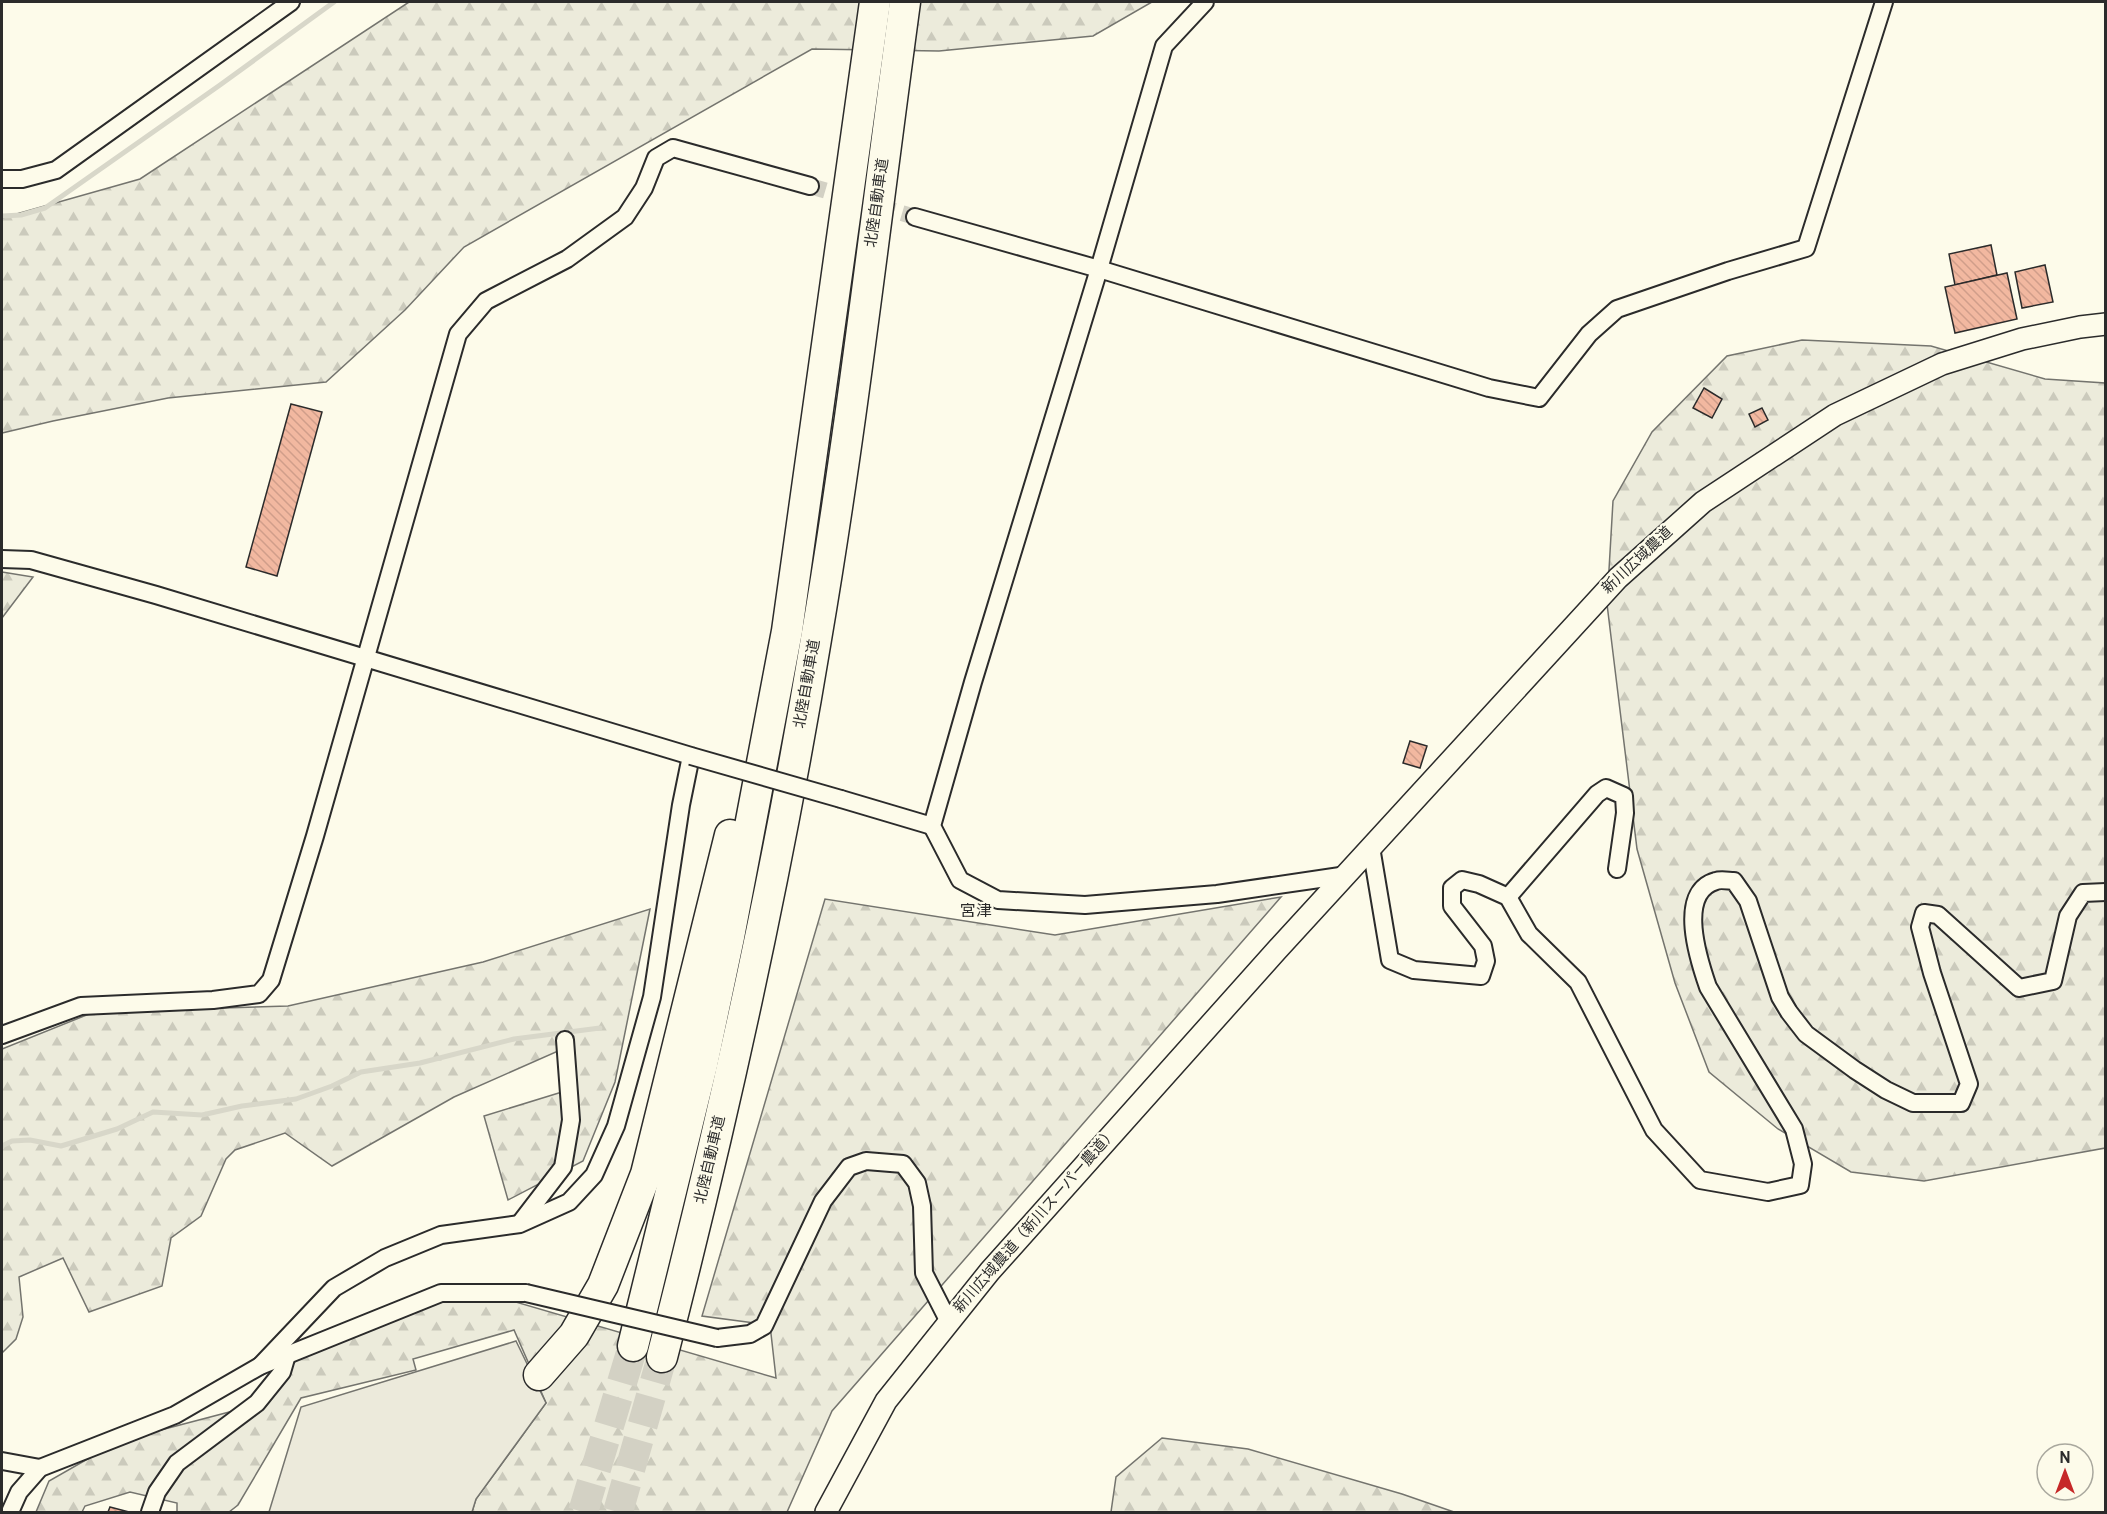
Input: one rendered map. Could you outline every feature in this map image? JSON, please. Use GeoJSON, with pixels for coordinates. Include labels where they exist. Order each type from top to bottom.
{"type":"FeatureCollection","features":[{"type":"Feature","properties":{"kind":"highway","name":"北陸自動車道"},"geometry":{"type":"LineString","coordinates":[[633,1346],[702,1065],[755,804],[787,631],[875,2]]}},
{"type":"Feature","properties":{"kind":"highway","name":"北陸自動車道"},"geometry":{"type":"LineString","coordinates":[[662,1357],[699,1214],[762,937],[791,783],[817,638],[841,476],[905,2]]}},
{"type":"Feature","properties":{"kind":"highway"},"geometry":{"type":"LineString","coordinates":[[539,1375],[574,1335],[603,1285],[646,1174],[737,804],[761,691],[835,291]]}},
{"type":"Feature","properties":{"kind":"street"},"geometry":{"type":"LineString","coordinates":[[2,179],[22,179],[56,170],[291,2]]}},
{"type":"Feature","properties":{"kind":"street"},"geometry":{"type":"LineString","coordinates":[[1205,2],[1164,46],[932,826],[960,879],[998,900],[1085,905],[1217,894],[1347,875]]}},
{"type":"Feature","properties":{"kind":"street"},"geometry":{"type":"LineString","coordinates":[[915,218],[1099,269],[1489,388],[1539,398],[1589,334],[1617,309],[1728,271],[1806,248],[1884,2]]}},
{"type":"Feature","properties":{"kind":"street"},"geometry":{"type":"LineString","coordinates":[[2,1035],[81,1006],[213,1000],[260,994],[271,980],[315,836],[458,334],[486,302],[567,259],[625,217],[644,188],[656,158],[673,148],[810,186]]}},
{"type":"Feature","properties":{"kind":"street","name":"新川広域農道"},"geometry":{"type":"LineString","coordinates":[[1276,951],[1618,578],[1703,501],[1835,415],[1942,364],[2022,339],[2106,324]]}},
{"type":"Feature","properties":{"kind":"street"},"geometry":{"type":"LineString","coordinates":[[2,559],[32,560],[932,826]]}},
{"type":"Feature","properties":{"kind":"street"},"geometry":{"type":"LineString","coordinates":[[260,1366],[334,1288],[385,1258],[441,1236],[520,1224],[569,1202],[594,1175],[616,1126],[652,997],[681,805],[691,756]]}},
{"type":"Feature","properties":{"kind":"street"},"geometry":{"type":"LineString","coordinates":[[1508,897],[1597,794],[1606,788],[1624,796],[1625,813],[1617,869]]}},
{"type":"Feature","properties":{"kind":"street"},"geometry":{"type":"LineString","coordinates":[[1371,847],[1390,960],[1414,970],[1481,976],[1486,961],[1483,946],[1452,906],[1452,888],[1462,880],[1479,884],[1508,897],[1529,934],[1578,982],[1654,1130],[1700,1180],[1768,1192],[1800,1185],[1803,1164],[1794,1129],[1708,987],[1701,966],[1694,929],[1693,906],[1702,889],[1716,880],[1734,881],[1748,901],[1780,997],[1806,1034],[1854,1070],[1886,1090],[1913,1102],[1943,1104],[1961,1103],[1969,1084],[1932,973],[1920,927],[1924,913],[1938,915],[2019,988],[2029,987],[2053,981],[2068,916],[2083,893],[2106,892]]}},
{"type":"Feature","properties":{"kind":"street","name":"新川広域農道（新川スーパー農道）"},"geometry":{"type":"LineString","coordinates":[[826,1512],[886,1401],[949,1322],[990,1271],[1276,951]]}},
{"type":"Feature","properties":{"kind":"street"},"geometry":{"type":"LineString","coordinates":[[520,1224],[563,1167],[571,1120],[565,1040]]}},
{"type":"Feature","properties":{"kind":"street"},"geometry":{"type":"LineString","coordinates":[[10,1512],[19,1492],[40,1468],[175,1415],[260,1366],[441,1293],[526,1293],[717,1338],[750,1334],[764,1326],[823,1201],[849,1167],[866,1161],[903,1164],[917,1183],[922,1206],[924,1273],[949,1322]]}},
{"type":"Feature","properties":{"kind":"street"},"geometry":{"type":"LineString","coordinates":[[150,1512],[157,1492],[177,1463],[257,1403],[282,1372],[287,1355]]}},
{"type":"Feature","properties":{"kind":"street"},"geometry":{"type":"LineString","coordinates":[[2,1461],[40,1468]]}},
{"type":"Feature","properties":{"kind":"green space"},"geometry":{"type":"Polygon","coordinates":[[[409,2],[1152,2],[1093,36],[939,51],[812,49],[464,247],[405,310],[326,382],[168,398],[2,433],[2,218],[140,179],[409,2]]]}},
{"type":"Feature","properties":{"kind":"green space"},"geometry":{"type":"Polygon","coordinates":[[[1802,340],[1931,346],[2045,379],[2105,383],[2105,1148],[1924,1181],[1851,1172],[1778,1129],[1709,1072],[1675,983],[1637,849],[1607,604],[1613,501],[1652,432],[1727,356],[1802,340]]]}},
{"type":"Feature","properties":{"kind":"green space"},"geometry":{"type":"Polygon","coordinates":[[[2,572],[33,577],[2,618],[2,572]]]}},
{"type":"Feature","properties":{"kind":"green space"},"geometry":{"type":"Polygon","coordinates":[[[1281,897],[832,1411],[787,1512],[472,1512],[476,1499],[546,1403],[514,1330],[413,1359],[416,1370],[301,1398],[238,1505],[229,1512],[177,1512],[177,1503],[130,1492],[85,1506],[82,1512],[36,1512],[49,1481],[119,1441],[233,1411],[279,1388],[304,1343],[378,1310],[454,1284],[776,1378],[770,1325],[702,1316],[825,899],[1055,935],[1281,897]]]}},
{"type":"Feature","properties":{"kind":"green space"},"geometry":{"type":"Polygon","coordinates":[[[650,909],[615,1082],[583,1161],[508,1200],[484,1116],[575,1088],[567,1047],[454,1097],[332,1166],[285,1133],[235,1150],[226,1159],[201,1216],[171,1238],[162,1286],[89,1312],[63,1258],[19,1277],[23,1317],[16,1339],[2,1353],[2,1049],[94,1012],[288,1006],[483,962],[650,909]]]}},
{"type":"Feature","properties":{"kind":"green space"},"geometry":{"type":"Polygon","coordinates":[[[1162,1438],[1248,1449],[1402,1494],[1454,1512],[1111,1512],[1116,1477],[1162,1438]]]}},
{"type":"Feature","properties":{"kind":"shaded area"},"geometry":{"type":"Polygon","coordinates":[[[516,1341],[546,1403],[476,1499],[472,1512],[269,1512],[301,1407],[516,1341]]]}},
{"type":"Feature","properties":{"kind":"building"},"geometry":{"type":"Polygon","coordinates":[[[1991,245],[1997,275],[1955,285],[1949,254],[1991,245]]]}},
{"type":"Feature","properties":{"kind":"building"},"geometry":{"type":"Polygon","coordinates":[[[2045,265],[2053,302],[2022,308],[2015,272],[2045,265]]]}},
{"type":"Feature","properties":{"kind":"building"},"geometry":{"type":"Polygon","coordinates":[[[2007,273],[2017,319],[1955,333],[1945,287],[2007,273]]]}},
{"type":"Feature","properties":{"kind":"building"},"geometry":{"type":"Polygon","coordinates":[[[1704,388],[1722,399],[1712,418],[1693,408],[1704,388]]]}},
{"type":"Feature","properties":{"kind":"building"},"geometry":{"type":"Polygon","coordinates":[[[291,404],[322,412],[277,576],[246,567],[291,404]]]}},
{"type":"Feature","properties":{"kind":"building"},"geometry":{"type":"Polygon","coordinates":[[[1762,408],[1768,420],[1755,427],[1749,414],[1762,408]]]}},
{"type":"Feature","properties":{"kind":"building"},"geometry":{"type":"Polygon","coordinates":[[[1410,741],[1427,746],[1420,768],[1403,763],[1410,741]]]}},
{"type":"Feature","properties":{"kind":"building"},"geometry":{"type":"Polygon","coordinates":[[[110,1507],[129,1512],[108,1512],[110,1507]]]}},
{"type":"Feature","properties":{"kind":"waterway"},"geometry":{"type":"LineString","coordinates":[[2,216],[21,215],[45,208],[334,2]]}},
{"type":"Feature","properties":{"kind":"waterway"},"geometry":{"type":"LineString","coordinates":[[2,1146],[12,1141],[30,1140],[61,1146],[117,1129],[153,1112],[202,1115],[242,1106],[296,1099],[332,1086],[361,1072],[420,1063],[514,1039],[600,1028]]}},
{"type":"Feature","properties":{"kind":"tunnel"},"geometry":{"type":"LineString","coordinates":[[810,186],[915,217]]}},
{"type":"Feature","properties":{"kind":"tunnel"},"geometry":{"type":"LineString","coordinates":[[583,1512],[633,1346]]}},
{"type":"Feature","properties":{"kind":"tunnel"},"geometry":{"type":"LineString","coordinates":[[618,1512],[662,1357]]}},
{"type":"Feature","properties":{"kind":"district","name":"宮津"},"geometry":{"type":"Point","coordinates":[976,912]}}]}
